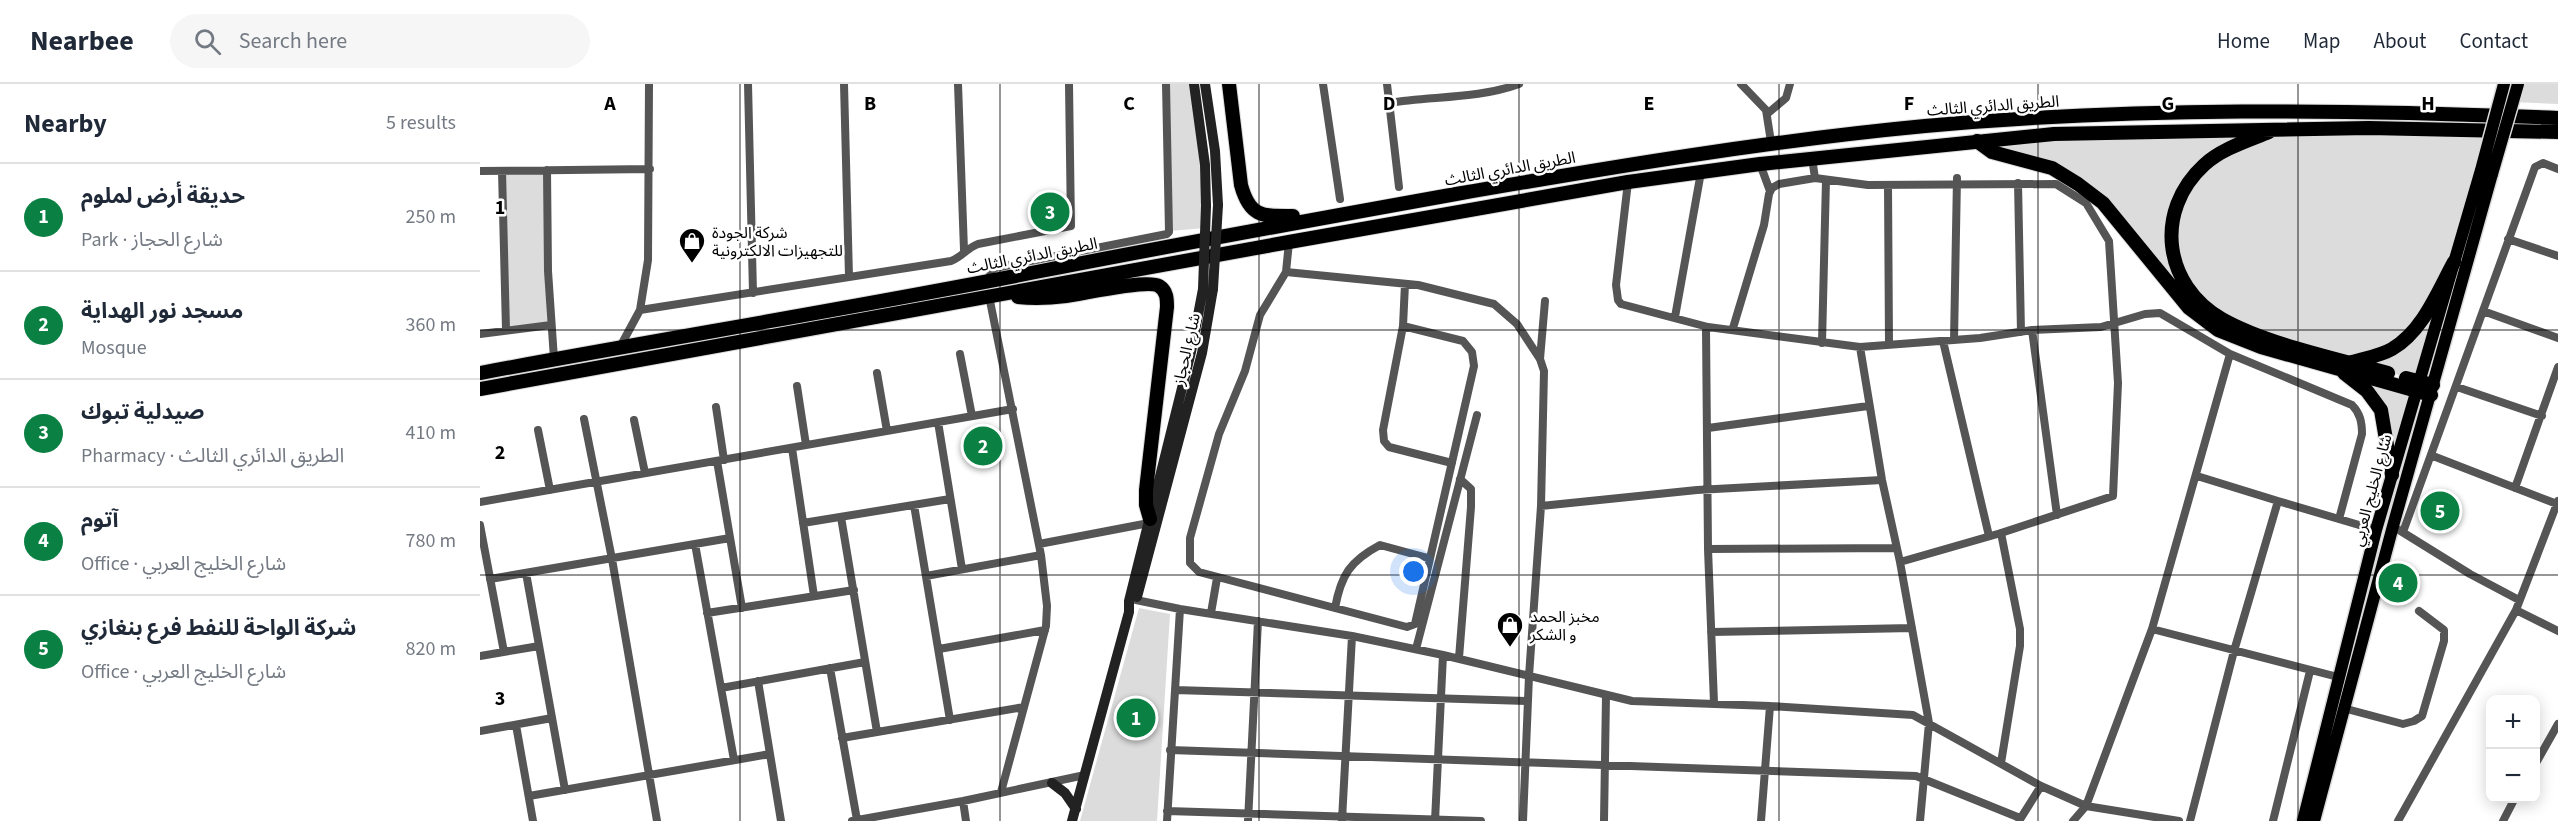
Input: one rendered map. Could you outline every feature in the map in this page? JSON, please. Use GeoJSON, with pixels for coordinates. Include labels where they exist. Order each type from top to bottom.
{"type":"FeatureCollection","features":[{"type":"Feature","properties":{"kind":"highway"},"geometry":{"type":"LineString","coordinates":[[1229,84],[1245,201],[1254,211],[1268,216],[1329,216]]}},
{"type":"Feature","properties":{"kind":"highway","name":"الطريق الدائري الثالث"},"geometry":{"type":"LineString","coordinates":[[480,372],[1329,216],[1771,142],[2021,119],[2179,112],[2248,110],[2432,112],[2558,118]]}},
{"type":"Feature","properties":{"kind":"highway","name":"الطريق الدائري الثالث"},"geometry":{"type":"LineString","coordinates":[[480,389],[1628,182],[1760,164],[2054,134],[2433,128],[2558,132]]}},
{"type":"Feature","properties":{"kind":"highway"},"geometry":{"type":"LineString","coordinates":[[2275,129],[2221,153],[2205,163],[2188,181],[2177,201],[2171,223],[2172,250],[2176,263],[2191,291],[2221,318],[2257,335],[2345,366],[2381,410],[2392,475]]}},
{"type":"Feature","properties":{"kind":"highway"},"geometry":{"type":"LineString","coordinates":[[1977,141],[1992,152],[2052,168],[2103,203],[2178,296],[2204,322],[2243,341],[2432,390]]}},
{"type":"Feature","properties":{"kind":"highway"},"geometry":{"type":"LineString","coordinates":[[2345,366],[2392,349],[2409,335],[2427,310],[2454,261]]}},
{"type":"Feature","properties":{"kind":"highway"},"geometry":{"type":"LineString","coordinates":[[994,296],[1065,297],[1144,284],[1159,286],[1164,291],[1167,307],[1146,490],[1149,521]]}},
{"type":"Feature","properties":{"kind":"main road","name":"شارع الحجاز"},"geometry":{"type":"LineString","coordinates":[[1072,821],[1129,612],[1129,601],[1208,289],[1205,165],[1194,84]]}},
{"type":"Feature","properties":{"kind":"main road","name":"شارع الحجاز"},"geometry":{"type":"LineString","coordinates":[[1129,612],[1136,600],[1202,353],[1218,205],[1215,151],[1205,84]]}},
{"type":"Feature","properties":{"kind":"main road"},"geometry":{"type":"LineString","coordinates":[[2486,172],[2504,84]]}},
{"type":"Feature","properties":{"kind":"main road"},"geometry":{"type":"LineString","coordinates":[[2486,172],[2518,84]]}},
{"type":"Feature","properties":{"kind":"main road","name":"شارع الخليج العربي"},"geometry":{"type":"LineString","coordinates":[[2303,821],[2376,530],[2454,261],[2486,172]]}},
{"type":"Feature","properties":{"kind":"main road","name":"شارع الخليج العربي"},"geometry":{"type":"LineString","coordinates":[[2314,821],[2343,708],[2398,529],[2486,172]]}},
{"type":"Feature","properties":{"kind":"main road"},"geometry":{"type":"LineString","coordinates":[[1052,783],[1065,793],[1076,810]]}},
{"type":"Feature","properties":{"kind":"street"},"geometry":{"type":"LineString","coordinates":[[620,346],[640,310],[648,260],[649,84]]}},
{"type":"Feature","properties":{"kind":"street"},"geometry":{"type":"LineString","coordinates":[[748,84],[753,293]]}},
{"type":"Feature","properties":{"kind":"street"},"geometry":{"type":"LineString","coordinates":[[844,84],[849,277]]}},
{"type":"Feature","properties":{"kind":"street"},"geometry":{"type":"LineString","coordinates":[[640,310],[959,258],[964,250],[958,84]]}},
{"type":"Feature","properties":{"kind":"street"},"geometry":{"type":"LineString","coordinates":[[964,250],[987,242],[1071,226],[1069,84]]}},
{"type":"Feature","properties":{"kind":"street"},"geometry":{"type":"LineString","coordinates":[[989,280],[995,268],[1169,232],[1166,84]]}},
{"type":"Feature","properties":{"kind":"street"},"geometry":{"type":"LineString","coordinates":[[1323,84],[1340,199]]}},
{"type":"Feature","properties":{"kind":"street"},"geometry":{"type":"LineString","coordinates":[[1387,84],[1399,187]]}},
{"type":"Feature","properties":{"kind":"street"},"geometry":{"type":"LineString","coordinates":[[1389,103],[1426,97],[1490,93],[1519,84]]}},
{"type":"Feature","properties":{"kind":"street"},"geometry":{"type":"LineString","coordinates":[[1741,84],[1764,107],[1771,142]]}},
{"type":"Feature","properties":{"kind":"street"},"geometry":{"type":"LineString","coordinates":[[1767,114],[1786,98],[1790,84]]}},
{"type":"Feature","properties":{"kind":"street"},"geometry":{"type":"LineString","coordinates":[[1812,158],[1815,178]]}},
{"type":"Feature","properties":{"kind":"street"},"geometry":{"type":"LineString","coordinates":[[2519,600],[2462,569],[2398,529],[2433,456],[2535,167],[2543,163],[2558,169]]}},
{"type":"Feature","properties":{"kind":"street"},"geometry":{"type":"LineString","coordinates":[[1733,328],[1764,225],[1770,191],[1760,164]]}},
{"type":"Feature","properties":{"kind":"street"},"geometry":{"type":"LineString","coordinates":[[480,171],[650,169]]}},
{"type":"Feature","properties":{"kind":"street"},"geometry":{"type":"LineString","coordinates":[[547,170],[550,326],[554,359]]}},
{"type":"Feature","properties":{"kind":"street"},"geometry":{"type":"LineString","coordinates":[[502,171],[506,330]]}},
{"type":"Feature","properties":{"kind":"street"},"geometry":{"type":"LineString","coordinates":[[1675,318],[1701,172]]}},
{"type":"Feature","properties":{"kind":"street"},"geometry":{"type":"LineString","coordinates":[[1770,191],[1785,183],[1815,178],[1850,184],[1888,185],[1956,181],[2056,184],[2089,206],[2109,241],[2118,383],[2113,496],[2001,533],[1900,562]]}},
{"type":"Feature","properties":{"kind":"street"},"geometry":{"type":"LineString","coordinates":[[1822,343],[1826,180]]}},
{"type":"Feature","properties":{"kind":"street"},"geometry":{"type":"LineString","coordinates":[[1954,340],[1956,181]]}},
{"type":"Feature","properties":{"kind":"street"},"geometry":{"type":"LineString","coordinates":[[1628,182],[1616,285],[1618,300],[1621,304],[1708,327],[1733,328],[1860,347],[1954,340],[2032,330],[2097,327],[2115,324],[2145,314],[2160,313],[2230,354],[2342,400],[2356,409],[2361,420],[2362,434],[2339,519]]}},
{"type":"Feature","properties":{"kind":"street"},"geometry":{"type":"LineString","coordinates":[[2018,183],[2021,332]]}},
{"type":"Feature","properties":{"kind":"street"},"geometry":{"type":"LineString","coordinates":[[1888,185],[1889,344]]}},
{"type":"Feature","properties":{"kind":"street"},"geometry":{"type":"LineString","coordinates":[[2508,239],[2558,256]]}},
{"type":"Feature","properties":{"kind":"street"},"geometry":{"type":"LineString","coordinates":[[1288,242],[1286,272],[1260,315],[1245,371],[1219,434],[1190,538],[1190,563],[1199,572],[1412,626],[1474,366],[1472,352],[1463,341],[1403,326]]}},
{"type":"Feature","properties":{"kind":"street"},"geometry":{"type":"LineString","coordinates":[[1286,272],[1405,284],[1494,304],[1518,324],[1540,359],[1544,371],[1541,506],[1522,821]]}},
{"type":"Feature","properties":{"kind":"street"},"geometry":{"type":"LineString","coordinates":[[1405,284],[1403,326],[1383,430],[1384,441],[1389,447],[1452,463]]}},
{"type":"Feature","properties":{"kind":"street"},"geometry":{"type":"LineString","coordinates":[[994,296],[1041,555],[1047,606],[1045,630],[1002,792]]}},
{"type":"Feature","properties":{"kind":"street"},"geometry":{"type":"LineString","coordinates":[[1540,359],[1545,301]]}},
{"type":"Feature","properties":{"kind":"street"},"geometry":{"type":"LineString","coordinates":[[2483,311],[2558,338]]}},
{"type":"Feature","properties":{"kind":"street"},"geometry":{"type":"LineString","coordinates":[[480,334],[550,326]]}},
{"type":"Feature","properties":{"kind":"street"},"geometry":{"type":"LineString","coordinates":[[1708,327],[1706,329],[1708,549],[1714,703]]}},
{"type":"Feature","properties":{"kind":"street"},"geometry":{"type":"LineString","coordinates":[[2032,330],[2058,515]]}},
{"type":"Feature","properties":{"kind":"street"},"geometry":{"type":"LineString","coordinates":[[1943,341],[1989,536]]}},
{"type":"Feature","properties":{"kind":"street"},"geometry":{"type":"LineString","coordinates":[[1860,347],[1868,406],[1900,562],[1929,723],[1920,821]]}},
{"type":"Feature","properties":{"kind":"street"},"geometry":{"type":"LineString","coordinates":[[960,354],[972,416]]}},
{"type":"Feature","properties":{"kind":"street"},"geometry":{"type":"LineString","coordinates":[[2073,821],[2086,806],[2152,630],[2230,354]]}},
{"type":"Feature","properties":{"kind":"street"},"geometry":{"type":"LineString","coordinates":[[2515,489],[2558,367]]}},
{"type":"Feature","properties":{"kind":"street"},"geometry":{"type":"LineString","coordinates":[[877,373],[887,431]]}},
{"type":"Feature","properties":{"kind":"street"},"geometry":{"type":"LineString","coordinates":[[797,386],[806,445]]}},
{"type":"Feature","properties":{"kind":"street"},"geometry":{"type":"LineString","coordinates":[[2457,387],[2542,416]]}},
{"type":"Feature","properties":{"kind":"street"},"geometry":{"type":"LineString","coordinates":[[1708,428],[1868,406]]}},
{"type":"Feature","properties":{"kind":"street"},"geometry":{"type":"LineString","coordinates":[[716,407],[730,538],[742,608]]}},
{"type":"Feature","properties":{"kind":"street"},"geometry":{"type":"LineString","coordinates":[[480,502],[1013,409]]}},
{"type":"Feature","properties":{"kind":"street"},"geometry":{"type":"LineString","coordinates":[[1416,649],[1477,415]]}},
{"type":"Feature","properties":{"kind":"street"},"geometry":{"type":"LineString","coordinates":[[584,419],[612,559],[657,821]]}},
{"type":"Feature","properties":{"kind":"street"},"geometry":{"type":"LineString","coordinates":[[634,420],[645,473]]}},
{"type":"Feature","properties":{"kind":"street"},"geometry":{"type":"LineString","coordinates":[[938,422],[962,569]]}},
{"type":"Feature","properties":{"kind":"street"},"geometry":{"type":"LineString","coordinates":[[538,430],[550,490]]}},
{"type":"Feature","properties":{"kind":"street"},"geometry":{"type":"LineString","coordinates":[[792,447],[814,596]]}},
{"type":"Feature","properties":{"kind":"street"},"geometry":{"type":"LineString","coordinates":[[2398,821],[2516,610],[2557,502],[2515,489],[2433,456]]}},
{"type":"Feature","properties":{"kind":"street"},"geometry":{"type":"LineString","coordinates":[[2197,476],[2376,530]]}},
{"type":"Feature","properties":{"kind":"street"},"geometry":{"type":"LineString","coordinates":[[1459,658],[1471,507],[1471,489],[1460,478]]}},
{"type":"Feature","properties":{"kind":"street"},"geometry":{"type":"LineString","coordinates":[[1541,506],[1709,490],[1882,480]]}},
{"type":"Feature","properties":{"kind":"street"},"geometry":{"type":"LineString","coordinates":[[803,523],[950,499]]}},
{"type":"Feature","properties":{"kind":"street"},"geometry":{"type":"LineString","coordinates":[[2190,821],[2234,651],[2278,501]]}},
{"type":"Feature","properties":{"kind":"street"},"geometry":{"type":"LineString","coordinates":[[914,505],[950,720]]}},
{"type":"Feature","properties":{"kind":"street"},"geometry":{"type":"LineString","coordinates":[[841,517],[877,732]]}},
{"type":"Feature","properties":{"kind":"street"},"geometry":{"type":"LineString","coordinates":[[1039,544],[1149,521]]}},
{"type":"Feature","properties":{"kind":"street"},"geometry":{"type":"LineString","coordinates":[[480,525],[504,652]]}},
{"type":"Feature","properties":{"kind":"street"},"geometry":{"type":"LineString","coordinates":[[2001,533],[2020,628],[2019,663],[2001,763]]}},
{"type":"Feature","properties":{"kind":"street"},"geometry":{"type":"LineString","coordinates":[[490,579],[730,538]]}},
{"type":"Feature","properties":{"kind":"street"},"geometry":{"type":"LineString","coordinates":[[695,544],[734,760]]}},
{"type":"Feature","properties":{"kind":"street"},"geometry":{"type":"LineString","coordinates":[[1335,608],[1339,586],[1354,561],[1380,545],[1428,558]]}},
{"type":"Feature","properties":{"kind":"street"},"geometry":{"type":"LineString","coordinates":[[1708,549],[1896,548]]}},
{"type":"Feature","properties":{"kind":"street"},"geometry":{"type":"LineString","coordinates":[[926,576],[1041,555]]}},
{"type":"Feature","properties":{"kind":"street"},"geometry":{"type":"LineString","coordinates":[[526,573],[565,790]]}},
{"type":"Feature","properties":{"kind":"street"},"geometry":{"type":"LineString","coordinates":[[1211,613],[1218,578]]}},
{"type":"Feature","properties":{"kind":"street"},"geometry":{"type":"LineString","coordinates":[[707,613],[854,590]]}},
{"type":"Feature","properties":{"kind":"street"},"geometry":{"type":"LineString","coordinates":[[1136,600],[1353,636],[1459,658],[1632,701],[1714,703],[1905,714],[1929,723],[2042,786],[2086,806],[2179,821]]}},
{"type":"Feature","properties":{"kind":"street"},"geometry":{"type":"LineString","coordinates":[[1167,821],[1180,609]]}},
{"type":"Feature","properties":{"kind":"street"},"geometry":{"type":"LineString","coordinates":[[2516,610],[2558,631]]}},
{"type":"Feature","properties":{"kind":"street"},"geometry":{"type":"LineString","coordinates":[[2343,708],[2403,724],[2414,722],[2422,716],[2444,641],[2444,630],[2420,611]]}},
{"type":"Feature","properties":{"kind":"street"},"geometry":{"type":"LineString","coordinates":[[1248,817],[1258,621]]}},
{"type":"Feature","properties":{"kind":"street"},"geometry":{"type":"LineString","coordinates":[[1711,632],[1912,628]]}},
{"type":"Feature","properties":{"kind":"street"},"geometry":{"type":"LineString","coordinates":[[939,649],[1045,630]]}},
{"type":"Feature","properties":{"kind":"street"},"geometry":{"type":"LineString","coordinates":[[2152,630],[2338,677]]}},
{"type":"Feature","properties":{"kind":"street"},"geometry":{"type":"LineString","coordinates":[[1343,818],[1353,636]]}},
{"type":"Feature","properties":{"kind":"street"},"geometry":{"type":"LineString","coordinates":[[480,656],[539,646]]}},
{"type":"Feature","properties":{"kind":"street"},"geometry":{"type":"LineString","coordinates":[[1435,820],[1443,655]]}},
{"type":"Feature","properties":{"kind":"street"},"geometry":{"type":"LineString","coordinates":[[721,688],[865,662]]}},
{"type":"Feature","properties":{"kind":"street"},"geometry":{"type":"LineString","coordinates":[[830,669],[855,820],[892,818],[1085,775]]}},
{"type":"Feature","properties":{"kind":"street"},"geometry":{"type":"LineString","coordinates":[[2273,821],[2310,671]]}},
{"type":"Feature","properties":{"kind":"street"},"geometry":{"type":"LineString","coordinates":[[758,681],[781,821]]}},
{"type":"Feature","properties":{"kind":"street"},"geometry":{"type":"LineString","coordinates":[[1175,690],[1528,701]]}},
{"type":"Feature","properties":{"kind":"street"},"geometry":{"type":"LineString","coordinates":[[1604,821],[1606,696]]}},
{"type":"Feature","properties":{"kind":"street"},"geometry":{"type":"LineString","coordinates":[[1761,821],[1763,771],[1770,706]]}},
{"type":"Feature","properties":{"kind":"street"},"geometry":{"type":"LineString","coordinates":[[842,738],[1024,707]]}},
{"type":"Feature","properties":{"kind":"street"},"geometry":{"type":"LineString","coordinates":[[480,730],[552,718]]}},
{"type":"Feature","properties":{"kind":"street"},"geometry":{"type":"LineString","coordinates":[[516,724],[533,821]]}},
{"type":"Feature","properties":{"kind":"street"},"geometry":{"type":"LineString","coordinates":[[2540,755],[2558,724]]}},
{"type":"Feature","properties":{"kind":"street"},"geometry":{"type":"LineString","coordinates":[[1170,750],[1923,777],[1941,788],[2019,819],[2042,786]]}},
{"type":"Feature","properties":{"kind":"street"},"geometry":{"type":"LineString","coordinates":[[529,796],[770,754]]}},
{"type":"Feature","properties":{"kind":"street"},"geometry":{"type":"LineString","coordinates":[[963,801],[966,821]]}},
{"type":"Feature","properties":{"kind":"street"},"geometry":{"type":"LineString","coordinates":[[2503,821],[2512,803]]}},
{"type":"Feature","properties":{"kind":"street"},"geometry":{"type":"LineString","coordinates":[[1167,811],[1248,817],[1481,821]]}},
{"type":"Feature","properties":{"kind":"shaded area"},"geometry":{"type":"Polygon","coordinates":[[[1167,84],[1193,84],[1205,228],[1170,231],[1167,84]]]}},
{"type":"Feature","properties":{"kind":"shaded area"},"geometry":{"type":"Polygon","coordinates":[[[2519,84],[2558,84],[2558,104],[2514,102],[2519,84]]]}},
{"type":"Feature","properties":{"kind":"shaded area"},"geometry":{"type":"Polygon","coordinates":[[[2269,130],[2215,154],[2169,226],[2183,281],[2177,292],[2086,187],[1981,143],[2269,130]]]}},
{"type":"Feature","properties":{"kind":"shaded area"},"geometry":{"type":"Polygon","coordinates":[[[2490,131],[2454,261],[2421,318],[2392,347],[2350,360],[2258,333],[2205,304],[2180,267],[2173,227],[2191,182],[2207,166],[2274,133],[2490,131]]]}},
{"type":"Feature","properties":{"kind":"shaded area"},"geometry":{"type":"Polygon","coordinates":[[[502,169],[547,169],[550,324],[506,330],[502,169]]]}},
{"type":"Feature","properties":{"kind":"shaded area"},"geometry":{"type":"Polygon","coordinates":[[[2452,266],[2417,380],[2351,362],[2392,350],[2452,266]]]}},
{"type":"Feature","properties":{"kind":"shaded area"},"geometry":{"type":"Polygon","coordinates":[[[2344,372],[2414,391],[2392,471],[2386,421],[2344,372]]]}},
{"type":"Feature","properties":{"kind":"shaded area"},"geometry":{"type":"Polygon","coordinates":[[[1139,608],[1170,614],[1157,821],[1080,821],[1139,608]]]}},
{"type":"Feature","properties":{"kind":"place","name":"صيدلية تبوك"},"geometry":{"type":"Point","coordinates":[1050,212]}},
{"type":"Feature","properties":{"kind":"place","name":"شركة الجودة للتجهيزات الالكترونية"},"geometry":{"type":"Point","coordinates":[692,264]}},
{"type":"Feature","properties":{"kind":"place","name":"مسجد نور الهداية"},"geometry":{"type":"Point","coordinates":[983,446]}},
{"type":"Feature","properties":{"kind":"place","name":"شركة الواحة للنفط فرع بنغازي"},"geometry":{"type":"Point","coordinates":[2440,511]}},
{"type":"Feature","properties":{"kind":"place","name":"آتوم"},"geometry":{"type":"Point","coordinates":[2398,583]}},
{"type":"Feature","properties":{"kind":"place","name":"مخبز الحمد و الشكر"},"geometry":{"type":"Point","coordinates":[1510,648]}},
{"type":"Feature","properties":{"kind":"place","name":"حديقة أرض لملوم"},"geometry":{"type":"Point","coordinates":[1136,718]}}]}
